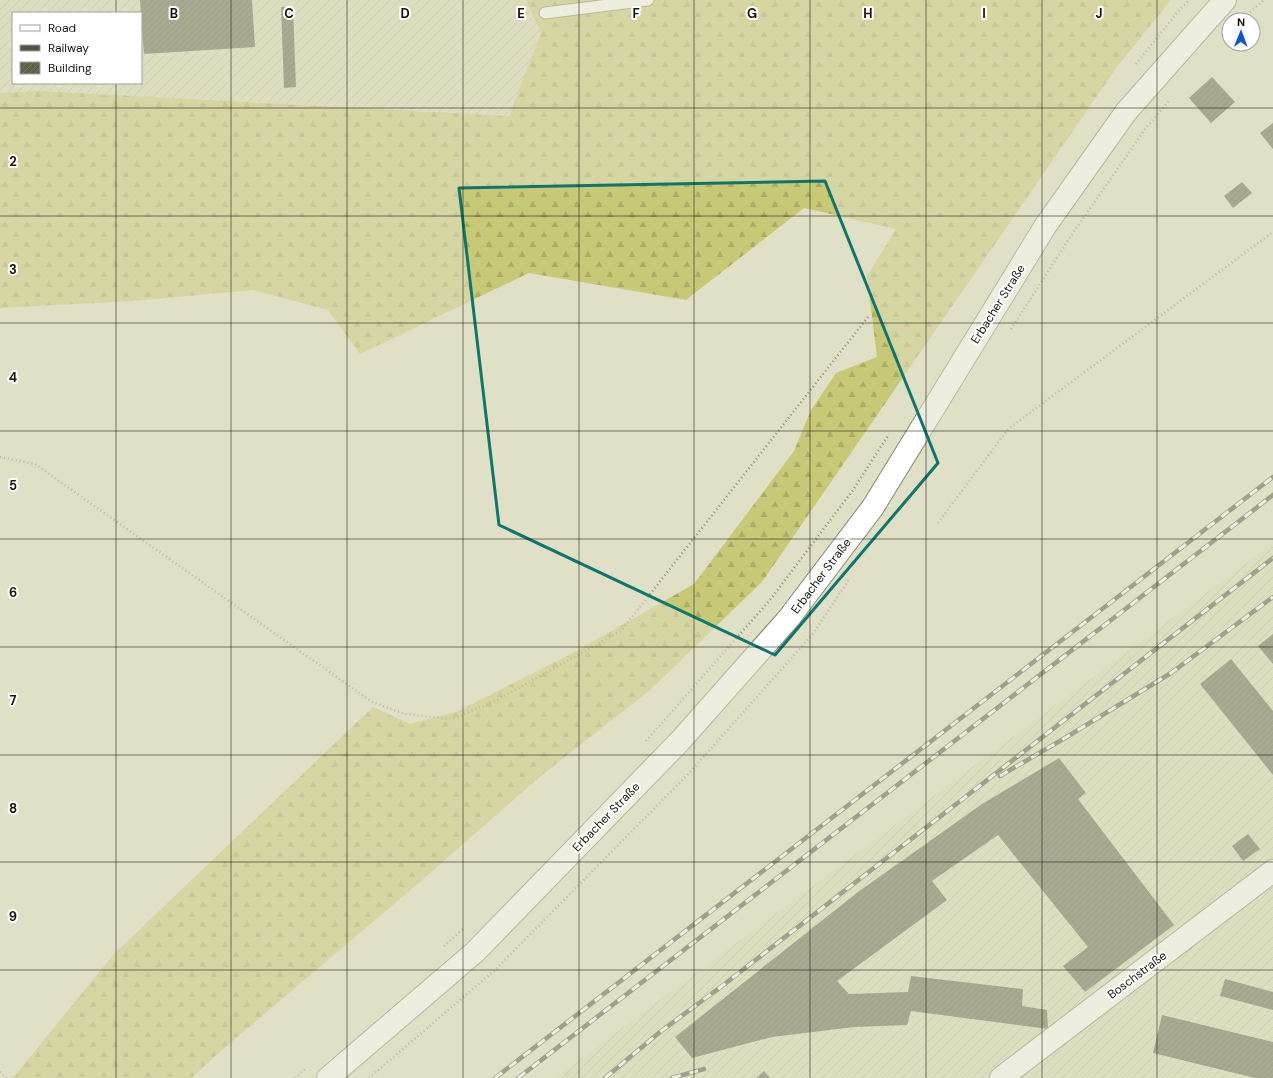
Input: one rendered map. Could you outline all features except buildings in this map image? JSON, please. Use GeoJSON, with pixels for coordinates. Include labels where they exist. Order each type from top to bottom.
{"type":"FeatureCollection","features":[{"type":"Feature","properties":{"kind":"main road","name":"Erbacher Straße"},"geometry":{"type":"LineString","coordinates":[[328,1078],[476,952],[680,741],[789,618],[873,507],[1046,225],[1126,112],[1226,0]]}},
{"type":"Feature","properties":{"kind":"main road","name":"Boschstraße"},"geometry":{"type":"LineString","coordinates":[[1001,1078],[1273,871]]}},
{"type":"Feature","properties":{"kind":"lane"},"geometry":{"type":"LineString","coordinates":[[545,13],[648,0]]}},
{"type":"Feature","properties":{"kind":"path"},"geometry":{"type":"LineString","coordinates":[[1135,65],[1180,9],[1190,0]]}},
{"type":"Feature","properties":{"kind":"path"},"geometry":{"type":"LineString","coordinates":[[1250,12],[1264,0]]}},
{"type":"Feature","properties":{"kind":"path"},"geometry":{"type":"LineString","coordinates":[[938,523],[1008,429],[1273,232]]}},
{"type":"Feature","properties":{"kind":"path"},"geometry":{"type":"LineString","coordinates":[[0,458],[36,464],[372,702],[406,714],[453,719],[496,700],[621,631],[868,317]]}},
{"type":"Feature","properties":{"kind":"path"},"geometry":{"type":"LineString","coordinates":[[645,742],[770,600],[853,490],[892,429]]}},
{"type":"Feature","properties":{"kind":"path"},"geometry":{"type":"LineString","coordinates":[[441,949],[464,928]]}},
{"type":"Feature","properties":{"kind":"path"},"geometry":{"type":"LineString","coordinates":[[295,1078],[307,1068]]}},
{"type":"Feature","properties":{"kind":"path"},"geometry":{"type":"LineString","coordinates":[[0,1072],[7,1078]]}},
{"type":"Feature","properties":{"kind":"highlighted area"},"geometry":{"type":"Polygon","coordinates":[[[825,181],[938,463],[775,655],[499,525],[459,188],[825,181]]]}},
{"type":"Feature","properties":{"kind":"shaded area"},"geometry":{"type":"Polygon","coordinates":[[[0,0],[526,0],[541,33],[509,116],[40,91],[0,93],[0,0]]]}},
{"type":"Feature","properties":{"kind":"shaded area"},"geometry":{"type":"Polygon","coordinates":[[[1273,543],[1273,1078],[555,1078],[1273,543]]]}},
{"type":"Feature","properties":{"kind":"green space"},"geometry":{"type":"Polygon","coordinates":[[[526,0],[1171,0],[1117,67],[762,582],[649,691],[542,775],[421,881],[215,1056],[192,1078],[13,1078],[114,954],[373,707],[410,724],[456,712],[571,654],[694,584],[794,451],[811,410],[836,373],[877,357],[867,276],[896,229],[804,208],[686,300],[529,273],[360,354],[328,310],[253,290],[133,301],[0,308],[0,93],[40,91],[509,116],[541,33],[526,0]]]}},
{"type":"Feature","properties":{"kind":"railway"},"geometry":{"type":"LineString","coordinates":[[495,1078],[1273,477]]}},
{"type":"Feature","properties":{"kind":"railway"},"geometry":{"type":"LineString","coordinates":[[518,1078],[1273,495]]}},
{"type":"Feature","properties":{"kind":"railway"},"geometry":{"type":"LineString","coordinates":[[605,1078],[660,1032],[722,986],[1273,558]]}},
{"type":"Feature","properties":{"kind":"railway"},"geometry":{"type":"LineString","coordinates":[[1000,776],[1171,673],[1273,597]]}},
{"type":"Feature","properties":{"kind":"railway"},"geometry":{"type":"LineString","coordinates":[[672,1078],[704,1069]]}}]}
